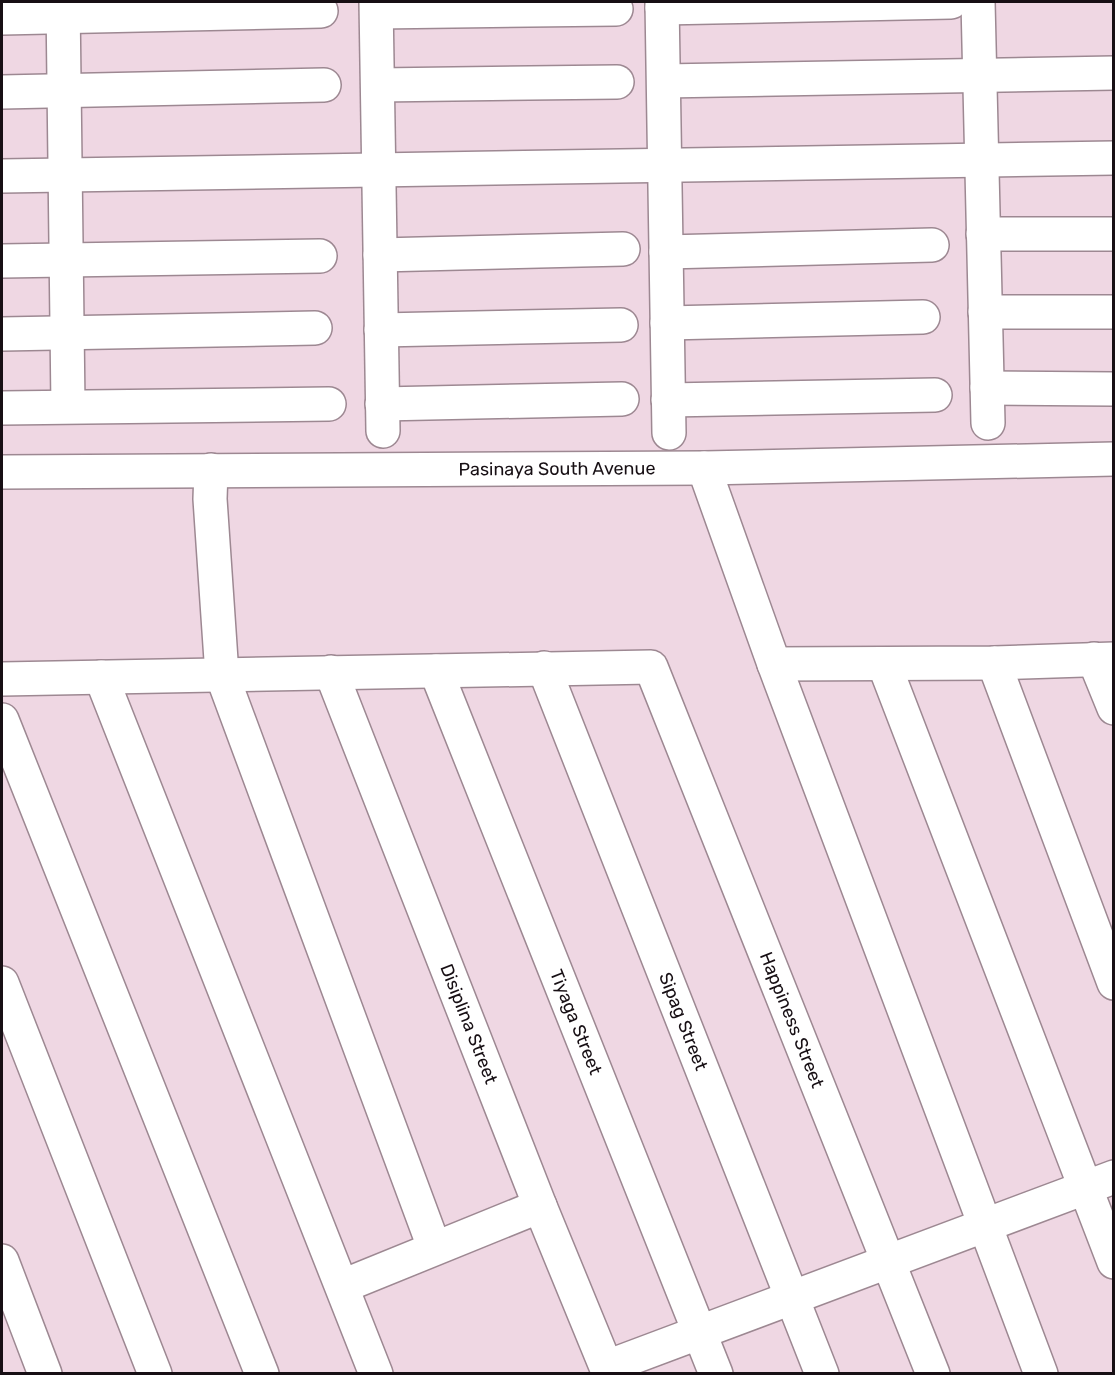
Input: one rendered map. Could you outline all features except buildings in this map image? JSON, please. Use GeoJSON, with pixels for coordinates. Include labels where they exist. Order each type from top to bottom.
{"type":"FeatureCollection","features":[{"type":"Feature","properties":{"kind":"street"},"geometry":{"type":"LineString","coordinates":[[669,433],[662,5],[951,2]]}},
{"type":"Feature","properties":{"kind":"street"},"geometry":{"type":"LineString","coordinates":[[978,2],[988,423]]}},
{"type":"Feature","properties":{"kind":"street"},"geometry":{"type":"LineString","coordinates":[[616,9],[376,7],[383,417],[622,399]]}},
{"type":"Feature","properties":{"kind":"street"},"geometry":{"type":"LineString","coordinates":[[2,18],[63,9],[321,11]]}},
{"type":"Feature","properties":{"kind":"street"},"geometry":{"type":"LineString","coordinates":[[63,9],[68,406]]}},
{"type":"Feature","properties":{"kind":"street"},"geometry":{"type":"LineString","coordinates":[[664,81],[1113,73]]}},
{"type":"Feature","properties":{"kind":"street"},"geometry":{"type":"LineString","coordinates":[[378,85],[617,82]]}},
{"type":"Feature","properties":{"kind":"street"},"geometry":{"type":"LineString","coordinates":[[2,92],[324,85]]}},
{"type":"Feature","properties":{"kind":"street"},"geometry":{"type":"LineString","coordinates":[[2,176],[1113,158]]}},
{"type":"Feature","properties":{"kind":"street"},"geometry":{"type":"LineString","coordinates":[[983,234],[1113,234]]}},
{"type":"Feature","properties":{"kind":"street"},"geometry":{"type":"LineString","coordinates":[[666,252],[932,245]]}},
{"type":"Feature","properties":{"kind":"street"},"geometry":{"type":"LineString","coordinates":[[380,255],[623,249]]}},
{"type":"Feature","properties":{"kind":"street"},"geometry":{"type":"LineString","coordinates":[[2,261],[320,255]]}},
{"type":"Feature","properties":{"kind":"street"},"geometry":{"type":"LineString","coordinates":[[985,312],[1113,312]]}},
{"type":"Feature","properties":{"kind":"street"},"geometry":{"type":"LineString","coordinates":[[667,323],[923,317]]}},
{"type":"Feature","properties":{"kind":"street"},"geometry":{"type":"LineString","coordinates":[[381,330],[621,325]]}},
{"type":"Feature","properties":{"kind":"street"},"geometry":{"type":"LineString","coordinates":[[2,334],[315,328]]}},
{"type":"Feature","properties":{"kind":"street"},"geometry":{"type":"LineString","coordinates":[[987,388],[1113,389]]}},
{"type":"Feature","properties":{"kind":"street"},"geometry":{"type":"LineString","coordinates":[[668,399],[935,395]]}},
{"type":"Feature","properties":{"kind":"street"},"geometry":{"type":"LineString","coordinates":[[2,408],[329,404]]}},
{"type":"Feature","properties":{"kind":"street","name":"Pasinaya South Avenue"},"geometry":{"type":"LineString","coordinates":[[2,472],[704,468],[1113,459]]}},
{"type":"Feature","properties":{"kind":"street"},"geometry":{"type":"LineString","coordinates":[[704,468],[774,664],[1041,1374]]}},
{"type":"Feature","properties":{"kind":"street"},"geometry":{"type":"LineString","coordinates":[[211,470],[210,499],[222,675],[434,1247]]}},
{"type":"Feature","properties":{"kind":"street"},"geometry":{"type":"LineString","coordinates":[[774,664],[994,663],[1104,659],[1113,708]]}},
{"type":"Feature","properties":{"kind":"street"},"geometry":{"type":"LineString","coordinates":[[994,663],[1113,983]]}},
{"type":"Feature","properties":{"kind":"street"},"geometry":{"type":"LineString","coordinates":[[884,664],[1100,1182],[1113,1262]]}},
{"type":"Feature","properties":{"kind":"street","name":"Happiness Street"},"geometry":{"type":"LineString","coordinates":[[544,668],[651,667],[933,1374]]}},
{"type":"Feature","properties":{"kind":"street"},"geometry":{"type":"LineString","coordinates":[[2,679],[544,668]]}},
{"type":"Feature","properties":{"kind":"street","name":"Sipag Street"},"geometry":{"type":"LineString","coordinates":[[544,668],[794,1297],[822,1374]]}},
{"type":"Feature","properties":{"kind":"street","name":"Tiyaga Street"},"geometry":{"type":"LineString","coordinates":[[436,671],[716,1374]]}},
{"type":"Feature","properties":{"kind":"street","name":"Disiplina Street"},"geometry":{"type":"LineString","coordinates":[[331,672],[540,1206],[608,1370]]}},
{"type":"Feature","properties":{"kind":"street"},"geometry":{"type":"LineString","coordinates":[[101,677],[376,1374]]}},
{"type":"Feature","properties":{"kind":"street"},"geometry":{"type":"LineString","coordinates":[[2,720],[262,1374]]}},
{"type":"Feature","properties":{"kind":"street"},"geometry":{"type":"LineString","coordinates":[[2,983],[155,1374]]}},
{"type":"Feature","properties":{"kind":"street"},"geometry":{"type":"LineString","coordinates":[[608,1370],[700,1332],[1100,1182]]}},
{"type":"Feature","properties":{"kind":"street"},"geometry":{"type":"LineString","coordinates":[[343,1286],[434,1247],[540,1206]]}},
{"type":"Feature","properties":{"kind":"street"},"geometry":{"type":"LineString","coordinates":[[2,1261],[45,1374]]}}]}
